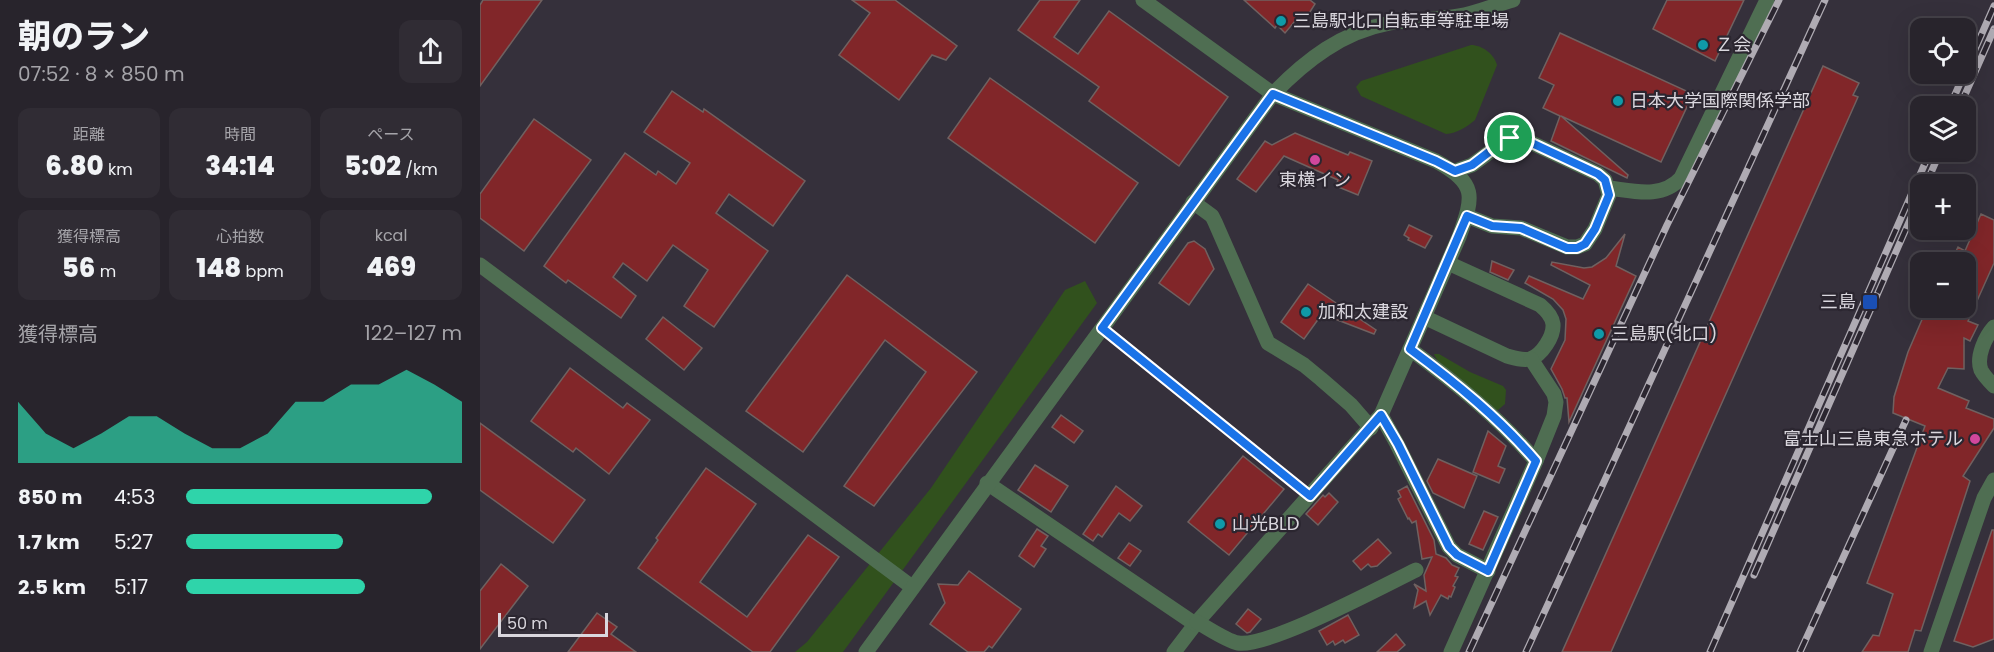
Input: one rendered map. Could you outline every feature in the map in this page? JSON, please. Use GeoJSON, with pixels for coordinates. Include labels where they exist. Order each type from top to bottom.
{"type":"FeatureCollection","features":[{"type":"Feature","properties":{"kind":"street"},"geometry":{"type":"LineString","coordinates":[[1143,0],[1273,94],[1436,161],[1455,171],[1465,181],[1469,190],[1467,216],[1381,415],[1196,623],[1174,652]]}},
{"type":"Feature","properties":{"kind":"street"},"geometry":{"type":"LineString","coordinates":[[866,652],[987,483],[1273,94],[1309,60],[1328,47],[1362,31],[1389,24],[1462,16],[1513,0]]}},
{"type":"Feature","properties":{"kind":"street"},"geometry":{"type":"LineString","coordinates":[[1609,188],[1638,192],[1664,191],[1673,187],[1681,178],[1767,0]]}},
{"type":"Feature","properties":{"kind":"street"},"geometry":{"type":"LineString","coordinates":[[1455,171],[1472,165],[1502,142],[1519,137],[1598,174],[1609,188],[1609,195],[1595,229],[1585,244],[1577,248],[1567,248],[1521,228],[1492,226],[1467,216]]}},
{"type":"Feature","properties":{"kind":"street"},"geometry":{"type":"LineString","coordinates":[[1193,202],[1212,216],[1268,343],[1321,379],[1351,405],[1371,428]]}},
{"type":"Feature","properties":{"kind":"street"},"geometry":{"type":"LineString","coordinates":[[1424,317],[1520,360],[1531,359],[1544,348],[1552,331],[1552,320],[1547,310],[1533,300],[1448,263]]}},
{"type":"Feature","properties":{"kind":"street"},"geometry":{"type":"LineString","coordinates":[[480,265],[912,588]]}},
{"type":"Feature","properties":{"kind":"street"},"geometry":{"type":"LineString","coordinates":[[1994,327],[1983,345],[1980,368],[1994,386]]}},
{"type":"Feature","properties":{"kind":"street"},"geometry":{"type":"LineString","coordinates":[[1410,349],[1482,405],[1514,435],[1536,461]]}},
{"type":"Feature","properties":{"kind":"street"},"geometry":{"type":"LineString","coordinates":[[1451,652],[1554,416],[1556,402],[1550,387],[1531,359]]}},
{"type":"Feature","properties":{"kind":"street"},"geometry":{"type":"LineString","coordinates":[[1381,415],[1398,444],[1449,547],[1457,555],[1488,571]]}},
{"type":"Feature","properties":{"kind":"street"},"geometry":{"type":"LineString","coordinates":[[1931,652],[1984,498],[1994,480]]}},
{"type":"Feature","properties":{"kind":"street"},"geometry":{"type":"LineString","coordinates":[[987,483],[1196,623],[1237,643],[1254,643],[1275,636],[1416,570]]}},
{"type":"Feature","properties":{"kind":"path"},"geometry":{"type":"LineString","coordinates":[[1102,328],[1310,496]]}},
{"type":"Feature","properties":{"kind":"green space"},"geometry":{"type":"Polygon","coordinates":[[[1471,45],[1487,51],[1497,65],[1475,120],[1458,131],[1446,134],[1361,96],[1356,87],[1361,81],[1471,45]]]}},
{"type":"Feature","properties":{"kind":"green space"},"geometry":{"type":"Polygon","coordinates":[[[1085,281],[1097,303],[843,652],[795,652],[807,642],[931,488],[1065,290],[1085,281]]]}},
{"type":"Feature","properties":{"kind":"green space"},"geometry":{"type":"Polygon","coordinates":[[[1434,354],[1439,354],[1470,372],[1503,386],[1506,390],[1505,404],[1498,410],[1494,409],[1440,362],[1434,354]]]}},
{"type":"Feature","properties":{"kind":"building"},"geometry":{"type":"Polygon","coordinates":[[[483,0],[542,0],[480,86],[480,5],[483,0]]]}},
{"type":"Feature","properties":{"kind":"building"},"geometry":{"type":"Polygon","coordinates":[[[852,0],[895,0],[957,46],[946,60],[932,55],[899,100],[839,55],[870,13],[852,0]]]}},
{"type":"Feature","properties":{"kind":"building"},"geometry":{"type":"Polygon","coordinates":[[[1040,0],[1080,0],[1054,37],[1078,54],[1109,11],[1228,97],[1179,166],[1089,101],[1099,87],[1018,30],[1040,0]]]}},
{"type":"Feature","properties":{"kind":"building","name":"三島駅北口自転車等駐車場"},"geometry":{"type":"Polygon","coordinates":[[[1244,0],[1310,0],[1315,4],[1308,15],[1303,18],[1300,15],[1285,33],[1277,25],[1275,28],[1244,0]]]}},
{"type":"Feature","properties":{"kind":"building","name":"Ｚ会"},"geometry":{"type":"Polygon","coordinates":[[[1667,0],[1744,0],[1715,61],[1653,29],[1667,0]]]}},
{"type":"Feature","properties":{"kind":"building","name":"日本大学国際関係学部"},"geometry":{"type":"Polygon","coordinates":[[[1560,33],[1693,94],[1661,162],[1561,116],[1628,175],[1627,178],[1551,141],[1560,116],[1543,108],[1554,85],[1539,78],[1560,33]]]}},
{"type":"Feature","properties":{"kind":"building"},"geometry":{"type":"Polygon","coordinates":[[[1823,66],[1859,83],[1853,95],[1858,97],[1611,652],[1562,652],[1823,66]]]}},
{"type":"Feature","properties":{"kind":"building"},"geometry":{"type":"Polygon","coordinates":[[[990,78],[1138,183],[1095,243],[948,138],[990,78]]]}},
{"type":"Feature","properties":{"kind":"building"},"geometry":{"type":"Polygon","coordinates":[[[672,91],[703,112],[704,109],[805,181],[773,226],[729,194],[716,213],[768,251],[714,327],[684,306],[708,270],[673,245],[647,281],[623,263],[613,277],[636,296],[621,318],[568,280],[566,283],[544,266],[625,153],[656,175],[658,171],[676,184],[690,163],[644,132],[672,91]]]}},
{"type":"Feature","properties":{"kind":"building"},"geometry":{"type":"Polygon","coordinates":[[[534,119],[591,160],[524,251],[480,218],[480,194],[534,119]]]}},
{"type":"Feature","properties":{"kind":"building","name":"東横イン"},"geometry":{"type":"Polygon","coordinates":[[[1295,133],[1348,155],[1350,152],[1372,161],[1358,195],[1336,186],[1338,180],[1284,156],[1256,192],[1237,179],[1265,141],[1272,145],[1295,133]]]}},
{"type":"Feature","properties":{"kind":"building"},"geometry":{"type":"Polygon","coordinates":[[[1981,214],[1994,220],[1994,263],[1976,303],[1976,252],[1956,252],[1958,247],[1965,251],[1970,240],[1976,240],[1976,226],[1981,214]]]}},
{"type":"Feature","properties":{"kind":"building"},"geometry":{"type":"Polygon","coordinates":[[[1409,225],[1432,236],[1425,248],[1408,240],[1409,238],[1404,235],[1409,225]]]}},
{"type":"Feature","properties":{"kind":"building"},"geometry":{"type":"Polygon","coordinates":[[[1625,234],[1616,266],[1636,276],[1569,422],[1567,398],[1551,369],[1565,340],[1566,319],[1563,310],[1553,299],[1525,283],[1529,276],[1583,299],[1590,285],[1551,265],[1552,262],[1584,268],[1592,267],[1606,258],[1625,234]]]}},
{"type":"Feature","properties":{"kind":"building"},"geometry":{"type":"Polygon","coordinates":[[[1194,241],[1205,249],[1214,269],[1189,305],[1159,283],[1188,243],[1194,241]]]}},
{"type":"Feature","properties":{"kind":"building"},"geometry":{"type":"Polygon","coordinates":[[[1492,261],[1514,270],[1508,280],[1490,272],[1492,261]]]}},
{"type":"Feature","properties":{"kind":"building"},"geometry":{"type":"Polygon","coordinates":[[[847,275],[977,372],[874,506],[844,486],[926,372],[885,340],[803,452],[746,411],[847,275]]]}},
{"type":"Feature","properties":{"kind":"building","name":"加和太建設"},"geometry":{"type":"Polygon","coordinates":[[[1308,284],[1376,330],[1374,334],[1322,314],[1304,339],[1281,322],[1308,284]]]}},
{"type":"Feature","properties":{"kind":"building"},"geometry":{"type":"Polygon","coordinates":[[[663,317],[702,348],[684,370],[646,339],[663,317]]]}},
{"type":"Feature","properties":{"kind":"building"},"geometry":{"type":"Polygon","coordinates":[[[1923,318],[1969,318],[1968,321],[1978,325],[1970,341],[1964,338],[1964,369],[1948,368],[1938,388],[1969,401],[1966,408],[1994,419],[1994,428],[1963,476],[1970,481],[1921,631],[1915,630],[1908,652],[1862,652],[1873,635],[1879,636],[1893,594],[1867,583],[1925,426],[1893,413],[1894,397],[1908,352],[1923,318]]]}},
{"type":"Feature","properties":{"kind":"building"},"geometry":{"type":"Polygon","coordinates":[[[570,368],[623,408],[627,403],[650,420],[609,474],[576,448],[573,452],[531,421],[570,368]]]}},
{"type":"Feature","properties":{"kind":"building"},"geometry":{"type":"Polygon","coordinates":[[[1061,415],[1083,431],[1074,443],[1052,427],[1061,415]]]}},
{"type":"Feature","properties":{"kind":"building"},"geometry":{"type":"Polygon","coordinates":[[[480,423],[585,500],[553,543],[480,490],[480,423]]]}},
{"type":"Feature","properties":{"kind":"building"},"geometry":{"type":"Polygon","coordinates":[[[1488,431],[1506,446],[1498,466],[1505,469],[1499,483],[1473,472],[1488,431]]]}},
{"type":"Feature","properties":{"kind":"building"},"geometry":{"type":"Polygon","coordinates":[[[1243,456],[1284,489],[1229,555],[1188,522],[1243,456]]]}},
{"type":"Feature","properties":{"kind":"building"},"geometry":{"type":"Polygon","coordinates":[[[1438,459],[1477,476],[1464,508],[1433,493],[1427,481],[1438,459]]]}},
{"type":"Feature","properties":{"kind":"building"},"geometry":{"type":"Polygon","coordinates":[[[1035,465],[1068,486],[1051,512],[1018,490],[1035,465]]]}},
{"type":"Feature","properties":{"kind":"building"},"geometry":{"type":"Polygon","coordinates":[[[706,468],[756,504],[700,582],[747,617],[808,535],[839,557],[770,652],[753,652],[638,568],[658,540],[656,538],[706,468]]]}},
{"type":"Feature","properties":{"kind":"building"},"geometry":{"type":"Polygon","coordinates":[[[1116,486],[1142,506],[1130,521],[1119,513],[1102,537],[1098,534],[1093,541],[1083,534],[1116,486]]]}},
{"type":"Feature","properties":{"kind":"building"},"geometry":{"type":"Polygon","coordinates":[[[1407,486],[1434,540],[1436,554],[1459,568],[1451,597],[1449,596],[1448,599],[1441,595],[1430,615],[1426,601],[1414,608],[1418,590],[1414,584],[1426,591],[1424,575],[1432,557],[1422,559],[1416,521],[1412,523],[1408,519],[1398,499],[1401,497],[1398,491],[1407,486]]]}},
{"type":"Feature","properties":{"kind":"building"},"geometry":{"type":"Polygon","coordinates":[[[1329,493],[1338,502],[1318,525],[1306,514],[1323,495],[1325,497],[1329,493]]]}},
{"type":"Feature","properties":{"kind":"building"},"geometry":{"type":"Polygon","coordinates":[[[1484,511],[1498,517],[1483,550],[1469,544],[1484,511]]]}},
{"type":"Feature","properties":{"kind":"building"},"geometry":{"type":"Polygon","coordinates":[[[1037,529],[1048,536],[1041,546],[1046,549],[1034,567],[1019,556],[1037,529]]]}},
{"type":"Feature","properties":{"kind":"building"},"geometry":{"type":"Polygon","coordinates":[[[1992,530],[1994,530],[1994,639],[1973,647],[1954,641],[1992,530]]]}},
{"type":"Feature","properties":{"kind":"building"},"geometry":{"type":"Polygon","coordinates":[[[1378,539],[1391,553],[1377,566],[1371,567],[1368,564],[1361,570],[1353,561],[1378,539]]]}},
{"type":"Feature","properties":{"kind":"building"},"geometry":{"type":"Polygon","coordinates":[[[1129,543],[1141,551],[1130,566],[1118,558],[1129,543]]]}},
{"type":"Feature","properties":{"kind":"building"},"geometry":{"type":"Polygon","coordinates":[[[501,564],[528,586],[480,649],[480,591],[501,564]]]}},
{"type":"Feature","properties":{"kind":"building"},"geometry":{"type":"Polygon","coordinates":[[[969,571],[1021,609],[992,648],[989,646],[984,652],[968,652],[930,624],[945,603],[938,584],[958,585],[969,571]]]}},
{"type":"Feature","properties":{"kind":"building"},"geometry":{"type":"Polygon","coordinates":[[[1248,609],[1261,619],[1247,633],[1236,624],[1248,609]]]}},
{"type":"Feature","properties":{"kind":"building"},"geometry":{"type":"Polygon","coordinates":[[[597,613],[617,627],[611,634],[636,652],[568,652],[597,613]]]}},
{"type":"Feature","properties":{"kind":"building"},"geometry":{"type":"Polygon","coordinates":[[[1348,615],[1359,635],[1345,643],[1343,640],[1335,645],[1333,641],[1327,645],[1319,631],[1348,615]]]}},
{"type":"Feature","properties":{"kind":"building"},"geometry":{"type":"Polygon","coordinates":[[[1396,634],[1405,645],[1397,652],[1377,652],[1396,634]]]}},
{"type":"Feature","properties":{"kind":"railway"},"geometry":{"type":"LineString","coordinates":[[1469,652],[1667,225],[1779,0]]}},
{"type":"Feature","properties":{"kind":"railway"},"geometry":{"type":"LineString","coordinates":[[1526,652],[1825,0]]}},
{"type":"Feature","properties":{"kind":"railway"},"geometry":{"type":"LineString","coordinates":[[1976,47],[1994,6]]}},
{"type":"Feature","properties":{"kind":"railway"},"geometry":{"type":"LineString","coordinates":[[1964,96],[1994,29]]}},
{"type":"Feature","properties":{"kind":"railway"},"geometry":{"type":"LineString","coordinates":[[1954,96],[1960,84]]}},
{"type":"Feature","properties":{"kind":"railway"},"geometry":{"type":"LineString","coordinates":[[1710,652],[1926,162]]}},
{"type":"Feature","properties":{"kind":"railway"},"geometry":{"type":"LineString","coordinates":[[1930,174],[1936,162]]}},
{"type":"Feature","properties":{"kind":"railway"},"geometry":{"type":"LineString","coordinates":[[1754,575],[1910,220]]}},
{"type":"Feature","properties":{"kind":"railway"},"geometry":{"type":"LineString","coordinates":[[1800,652],[1906,420]]}},
{"type":"Feature","properties":{"kind":"place","name":"三島駅北口自転車等駐車場"},"geometry":{"type":"Point","coordinates":[1281,21]}},
{"type":"Feature","properties":{"kind":"place","name":"Ｚ会"},"geometry":{"type":"Point","coordinates":[1703,45]}},
{"type":"Feature","properties":{"kind":"place","name":"日本大学国際関係学部"},"geometry":{"type":"Point","coordinates":[1618,101]}},
{"type":"Feature","properties":{"kind":"place","name":"東横イン"},"geometry":{"type":"Point","coordinates":[1315,160]}},
{"type":"Feature","properties":{"kind":"place","name":"三島"},"geometry":{"type":"Point","coordinates":[1870,302]}},
{"type":"Feature","properties":{"kind":"place","name":"加和太建設"},"geometry":{"type":"Point","coordinates":[1306,312]}},
{"type":"Feature","properties":{"kind":"place","name":"三島駅(北口)"},"geometry":{"type":"Point","coordinates":[1599,334]}},
{"type":"Feature","properties":{"kind":"place","name":"富士山三島東急ホテル"},"geometry":{"type":"Point","coordinates":[1975,439]}},
{"type":"Feature","properties":{"kind":"place","name":"山光BLD"},"geometry":{"type":"Point","coordinates":[1220,524]}},
{"type":"Feature","properties":{"kind":"route"},"geometry":{"type":"LineString","coordinates":[[1273,94],[1436,161],[1455,171],[1472,165],[1510,138],[1519,137],[1598,174],[1605,180],[1609,188],[1609,195],[1595,229],[1585,244],[1577,248],[1567,248],[1521,228],[1492,226],[1467,216],[1410,349],[1482,405],[1514,435],[1536,461],[1488,571],[1457,555],[1449,547],[1398,444],[1381,415],[1310,496],[1102,328],[1273,94]]}}]}
